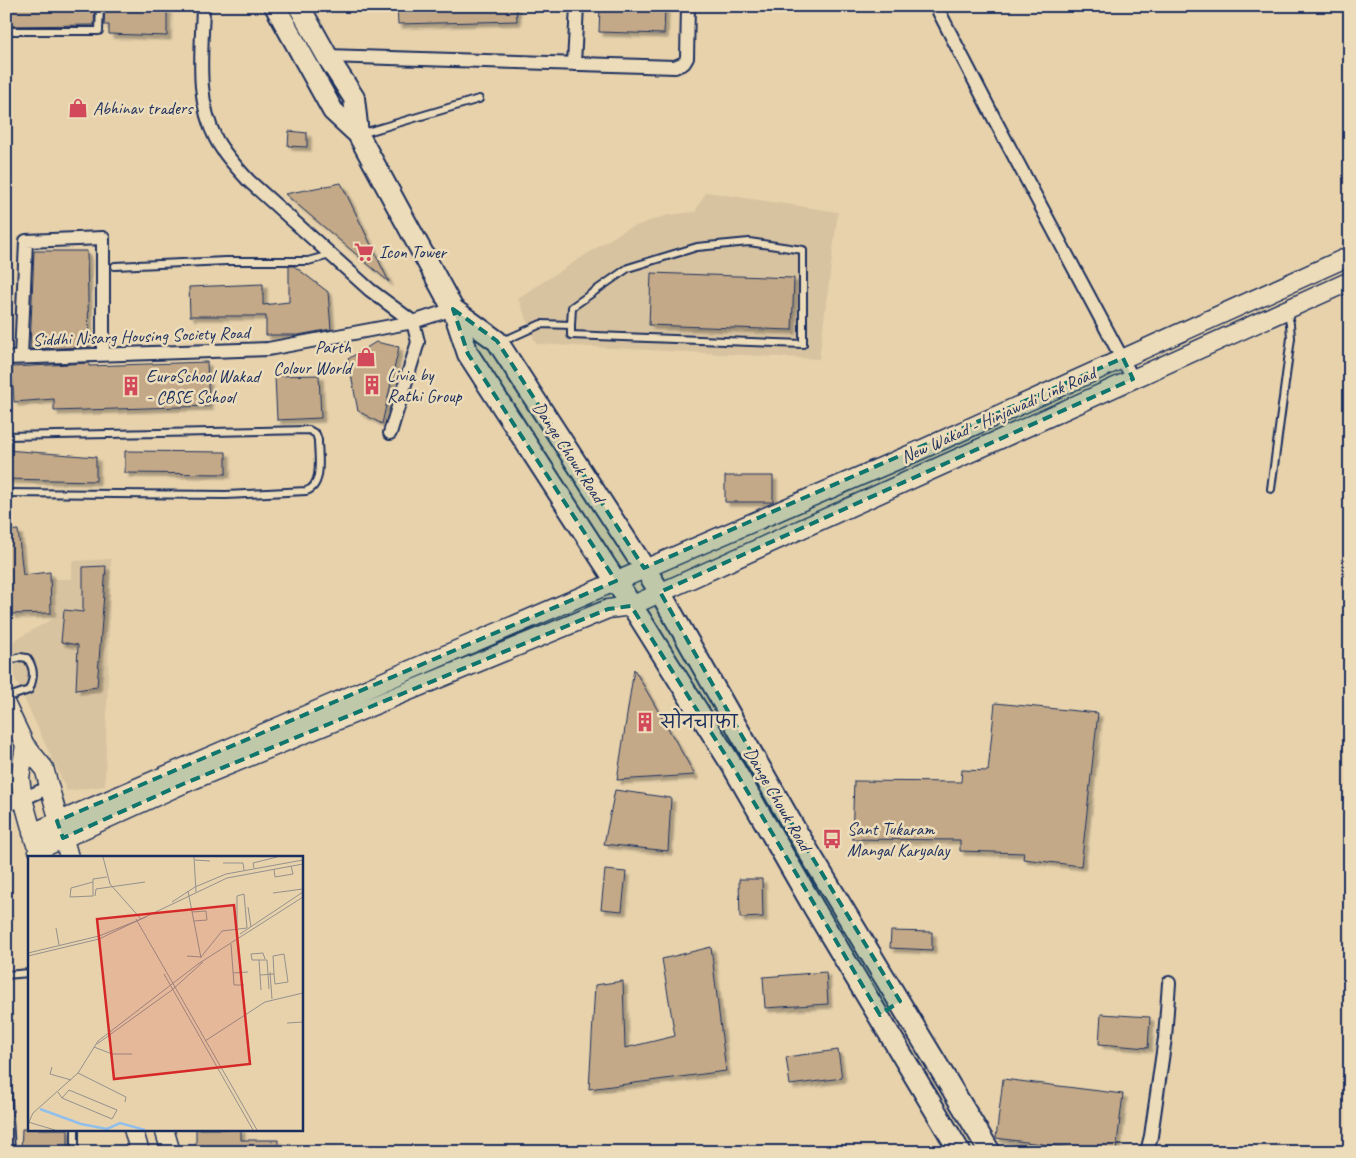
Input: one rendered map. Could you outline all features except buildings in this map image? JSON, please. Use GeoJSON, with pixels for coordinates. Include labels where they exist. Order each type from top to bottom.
{"type":"FeatureCollection","features":[{"type":"Feature","properties":{"kind":"main road","name":"Dange Chowk Road"},"geometry":{"type":"LineString","coordinates":[[275,6],[333,110],[358,134],[453,309],[468,354],[616,581],[733,767],[814,908],[960,1152]]}},
{"type":"Feature","properties":{"kind":"main road","name":"Dange Chowk Road"},"geometry":{"type":"LineString","coordinates":[[299,6],[327,56],[354,98],[358,134]]}},
{"type":"Feature","properties":{"kind":"main road","name":"New Wakad - Hinjawadi Link Road"},"geometry":{"type":"LineString","coordinates":[[32,833],[916,452],[1350,256]]}},
{"type":"Feature","properties":{"kind":"main road","name":"New Wakad - Hinjawadi Link Road"},"geometry":{"type":"LineString","coordinates":[[40,853],[63,838],[183,784],[608,609],[631,606],[1350,281]]}},
{"type":"Feature","properties":{"kind":"main road","name":"Dange Chowk Road"},"geometry":{"type":"LineString","coordinates":[[453,309],[497,341],[660,592],[795,829],[900,1000],[990,1152]]}},
{"type":"Feature","properties":{"kind":"main road"},"geometry":{"type":"LineString","coordinates":[[916,452],[925,473]]}},
{"type":"Feature","properties":{"kind":"main road"},"geometry":{"type":"LineString","coordinates":[[6,705],[25,745],[44,768],[57,821],[69,856]]}},
{"type":"Feature","properties":{"kind":"main road"},"geometry":{"type":"LineString","coordinates":[[25,745],[20,778],[23,799],[32,833],[40,853]]}},
{"type":"Feature","properties":{"kind":"main road"},"geometry":{"type":"LineString","coordinates":[[880,1016],[900,1000]]}},
{"type":"Feature","properties":{"kind":"main road"},"geometry":{"type":"LineString","coordinates":[[133,1130],[140,1152]]}},
{"type":"Feature","properties":{"kind":"main road"},"geometry":{"type":"LineString","coordinates":[[164,1130],[171,1152]]}},
{"type":"Feature","properties":{"kind":"street"},"geometry":{"type":"LineString","coordinates":[[203,6],[201,78],[206,113],[216,139],[231,161],[249,181],[370,290],[413,322],[418,342],[390,433]]}},
{"type":"Feature","properties":{"kind":"street"},"geometry":{"type":"LineString","coordinates":[[574,64],[577,6]]}},
{"type":"Feature","properties":{"kind":"street"},"geometry":{"type":"LineString","coordinates":[[327,56],[675,67],[680,66],[687,58],[688,6]]}},
{"type":"Feature","properties":{"kind":"street"},"geometry":{"type":"LineString","coordinates":[[936,6],[1133,379]]}},
{"type":"Feature","properties":{"kind":"street"},"geometry":{"type":"LineString","coordinates":[[21,357],[26,241],[103,238],[103,354]]}},
{"type":"Feature","properties":{"kind":"street","name":"Siddhi Nisarg Housing Society Road"},"geometry":{"type":"LineString","coordinates":[[6,358],[268,349],[413,322],[453,309]]}},
{"type":"Feature","properties":{"kind":"street"},"geometry":{"type":"LineString","coordinates":[[6,806],[50,787]]}},
{"type":"Feature","properties":{"kind":"street"},"geometry":{"type":"LineString","coordinates":[[1147,1152],[1151,1136],[1164,1038],[1169,983]]}},
{"type":"Feature","properties":{"kind":"lane"},"geometry":{"type":"LineString","coordinates":[[6,31],[99,31],[100,6]]}},
{"type":"Feature","properties":{"kind":"lane"},"geometry":{"type":"LineString","coordinates":[[358,134],[479,100]]}},
{"type":"Feature","properties":{"kind":"lane"},"geometry":{"type":"LineString","coordinates":[[750,242],[803,250],[803,344],[571,335],[571,325],[572,307],[628,268],[697,247],[750,242]]}},
{"type":"Feature","properties":{"kind":"lane"},"geometry":{"type":"LineString","coordinates":[[115,266],[226,261],[308,261],[330,255]]}},
{"type":"Feature","properties":{"kind":"lane"},"geometry":{"type":"LineString","coordinates":[[1271,489],[1291,338],[1286,310]]}},
{"type":"Feature","properties":{"kind":"lane"},"geometry":{"type":"LineString","coordinates":[[497,341],[510,338],[541,324],[571,325]]}},
{"type":"Feature","properties":{"kind":"lane"},"geometry":{"type":"LineString","coordinates":[[6,436],[309,430],[316,434],[318,440],[318,478],[316,485],[306,492],[226,495],[6,493]]}},
{"type":"Feature","properties":{"kind":"lane"},"geometry":{"type":"LineString","coordinates":[[6,662],[20,657],[27,658],[32,665],[34,680],[29,690],[6,698]]}},
{"type":"Feature","properties":{"kind":"lane"},"geometry":{"type":"LineString","coordinates":[[6,975],[28,973]]}},
{"type":"Feature","properties":{"kind":"lane"},"geometry":{"type":"LineString","coordinates":[[6,1066],[11,1152]]}},
{"type":"Feature","properties":{"kind":"lane"},"geometry":{"type":"LineString","coordinates":[[75,1130],[75,1152]]}},
{"type":"Feature","properties":{"kind":"highlighted area"},"geometry":{"type":"Polygon","coordinates":[[[453,309],[497,341],[644,568],[1123,358],[1133,379],[660,592],[795,829],[900,1001],[880,1015],[733,767],[631,606],[608,609],[183,784],[63,838],[57,821],[616,581],[468,354],[453,309]]]}},
{"type":"Feature","properties":{"kind":"shaded area"},"geometry":{"type":"Polygon","coordinates":[[[706,192],[838,212],[819,359],[536,344],[518,298],[626,229],[668,215],[695,212],[706,192]]]}},
{"type":"Feature","properties":{"kind":"shaded area"},"geometry":{"type":"Polygon","coordinates":[[[111,559],[105,786],[67,791],[6,659],[6,645],[54,618],[54,579],[72,579],[72,561],[111,559]]]}},
{"type":"Feature","properties":{"kind":"place","name":"Abhinav traders"},"geometry":{"type":"Point","coordinates":[78,108]}},
{"type":"Feature","properties":{"kind":"place","name":"Icon Tower"},"geometry":{"type":"Point","coordinates":[364,252]}},
{"type":"Feature","properties":{"kind":"place","name":"Parth Colour World"},"geometry":{"type":"Point","coordinates":[366,357]}},
{"type":"Feature","properties":{"kind":"place","name":"Livia by Rathi Group"},"geometry":{"type":"Point","coordinates":[372,385]}},
{"type":"Feature","properties":{"kind":"place","name":"EuroSchool Wakad - CBSE School"},"geometry":{"type":"Point","coordinates":[131,386]}},
{"type":"Feature","properties":{"kind":"place","name":"सोनचाफा"},"geometry":{"type":"Point","coordinates":[645,722]}},
{"type":"Feature","properties":{"kind":"place","name":"Sant Tukaram Mangal Karyalay"},"geometry":{"type":"Point","coordinates":[832,839]}}]}
